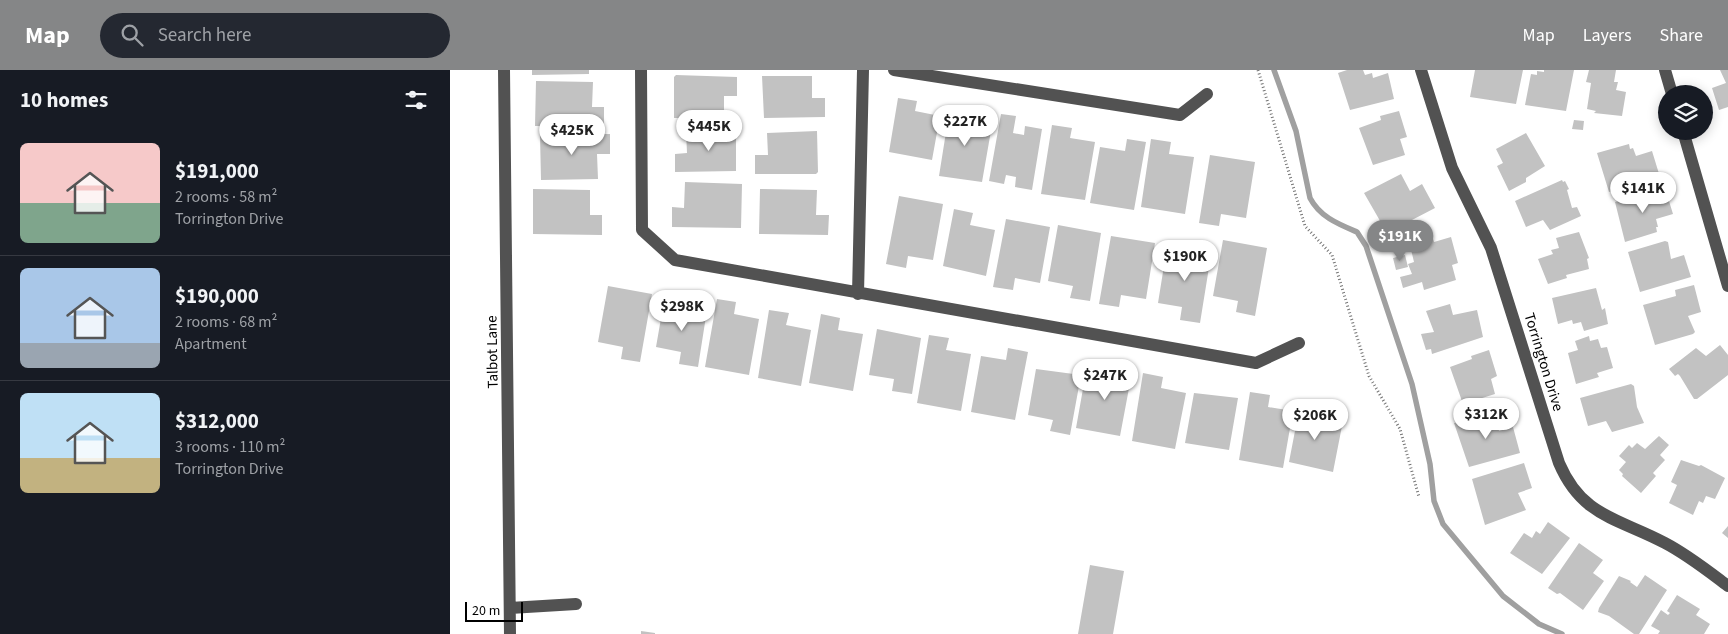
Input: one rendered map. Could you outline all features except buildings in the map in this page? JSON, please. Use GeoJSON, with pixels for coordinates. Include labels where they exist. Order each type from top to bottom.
{"type":"FeatureCollection","features":[{"type":"Feature","properties":{"kind":"street","name":"Talbot Lane"},"geometry":{"type":"LineString","coordinates":[[504,70],[510,634]]}},
{"type":"Feature","properties":{"kind":"street"},"geometry":{"type":"LineString","coordinates":[[641,70],[642,230],[675,260],[858,294],[1256,362],[1299,343]]}},
{"type":"Feature","properties":{"kind":"street"},"geometry":{"type":"LineString","coordinates":[[858,294],[863,70]]}},
{"type":"Feature","properties":{"kind":"street"},"geometry":{"type":"LineString","coordinates":[[894,70],[1180,115],[1207,94]]}},
{"type":"Feature","properties":{"kind":"street","name":"Torrington Drive"},"geometry":{"type":"LineString","coordinates":[[1421,70],[1452,168],[1491,248],[1566,481],[1579,498],[1598,512],[1665,543],[1699,563],[1728,586]]}},
{"type":"Feature","properties":{"kind":"street"},"geometry":{"type":"LineString","coordinates":[[1665,70],[1669,85]]}},
{"type":"Feature","properties":{"kind":"street"},"geometry":{"type":"LineString","coordinates":[[1686,140],[1724,255],[1728,286]]}},
{"type":"Feature","properties":{"kind":"street"},"geometry":{"type":"LineString","coordinates":[[510,608],[576,604]]}},
{"type":"Feature","properties":{"kind":"path"},"geometry":{"type":"LineString","coordinates":[[1258,70],[1305,226],[1332,255],[1369,376],[1400,430],[1419,497]]}},
{"type":"Feature","properties":{"kind":"waterway"},"geometry":{"type":"LineString","coordinates":[[1274,70],[1296,131],[1310,198],[1324,215],[1336,223],[1357,232],[1366,246],[1412,384],[1430,464],[1434,501],[1443,524],[1503,596],[1539,624],[1562,634]]}}]}
